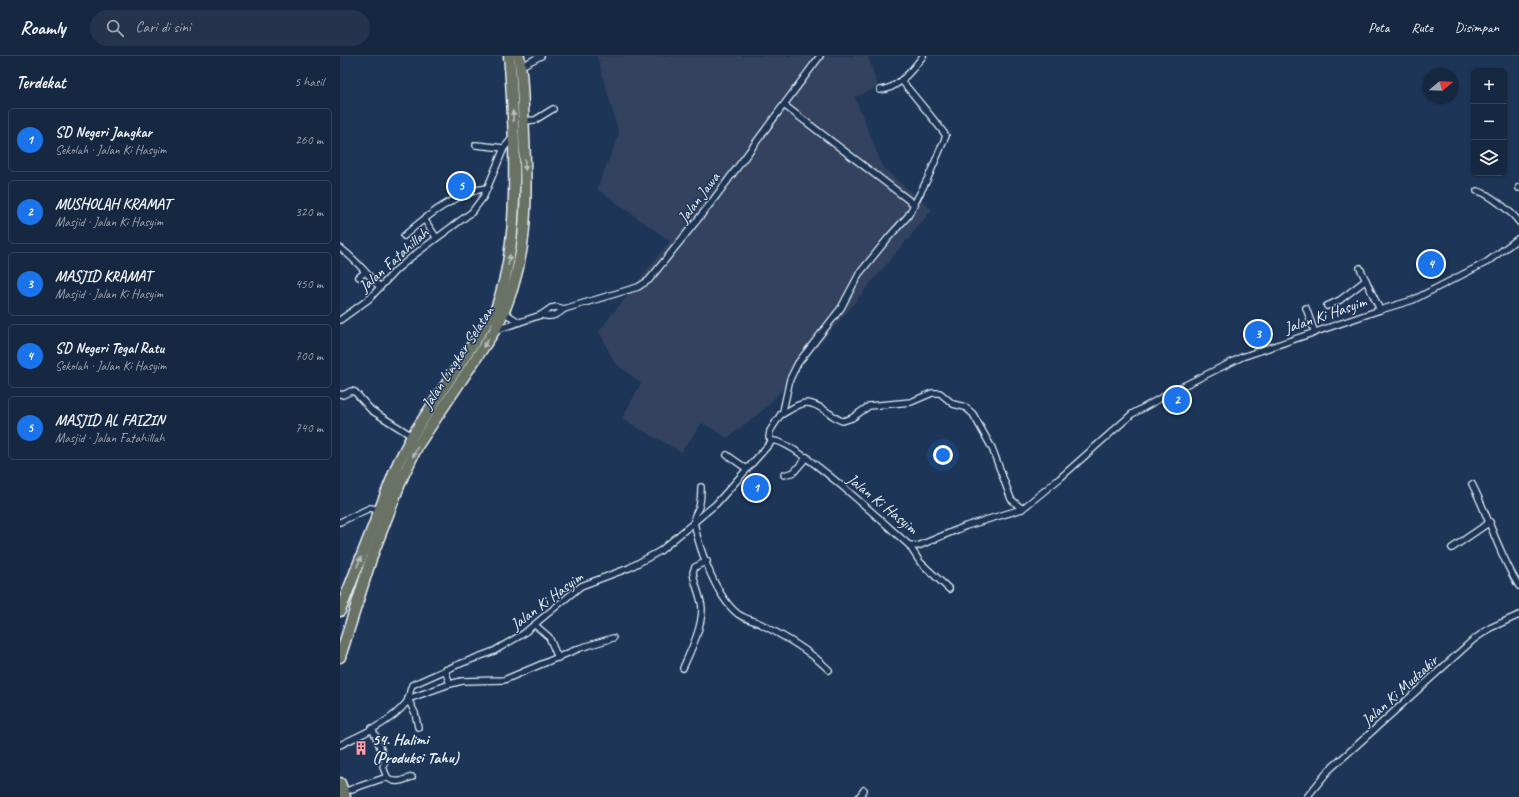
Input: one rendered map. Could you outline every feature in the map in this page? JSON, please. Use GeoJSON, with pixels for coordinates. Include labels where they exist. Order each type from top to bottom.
{"type":"FeatureCollection","features":[{"type":"Feature","properties":{"kind":"highway","name":"Jalan Lingkar Selatan"},"geometry":{"type":"LineString","coordinates":[[340,657],[372,556],[403,476],[418,445],[495,330],[504,312],[508,288],[515,202],[509,56]]}},
{"type":"Feature","properties":{"kind":"highway","name":"Jalan Lingkar Selatan"},"geometry":{"type":"LineString","coordinates":[[340,612],[379,508],[398,463],[412,436],[496,309],[508,288],[524,234],[526,215],[520,61]]}},
{"type":"Feature","properties":{"kind":"street"},"geometry":{"type":"LineString","coordinates":[[520,61],[540,56]]}},
{"type":"Feature","properties":{"kind":"street","name":"Jalan Jawa"},"geometry":{"type":"LineString","coordinates":[[495,330],[541,315],[548,317],[560,313],[564,309],[638,287],[649,280],[711,204],[820,56]]}},
{"type":"Feature","properties":{"kind":"street"},"geometry":{"type":"LineString","coordinates":[[880,90],[889,88],[901,80],[923,56]]}},
{"type":"Feature","properties":{"kind":"street"},"geometry":{"type":"LineString","coordinates":[[772,441],[769,436],[770,431],[780,415],[790,379],[798,363],[840,308],[859,274],[888,237],[905,220],[915,205],[946,134],[901,80]]}},
{"type":"Feature","properties":{"kind":"street"},"geometry":{"type":"LineString","coordinates":[[784,105],[915,205]]}},
{"type":"Feature","properties":{"kind":"street"},"geometry":{"type":"LineString","coordinates":[[523,121],[535,120],[553,109]]}},
{"type":"Feature","properties":{"kind":"street","name":"Jalan Fatahillah"},"geometry":{"type":"LineString","coordinates":[[340,320],[363,304],[402,265],[436,237],[469,216],[482,199],[504,148],[513,137]]}},
{"type":"Feature","properties":{"kind":"street"},"geometry":{"type":"LineString","coordinates":[[476,144],[504,148]]}},
{"type":"Feature","properties":{"kind":"street"},"geometry":{"type":"LineString","coordinates":[[404,236],[430,213],[478,189],[487,188]]}},
{"type":"Feature","properties":{"kind":"street"},"geometry":{"type":"LineString","coordinates":[[1477,191],[1482,192],[1507,208],[1519,222]]}},
{"type":"Feature","properties":{"kind":"street"},"geometry":{"type":"LineString","coordinates":[[424,219],[436,237]]}},
{"type":"Feature","properties":{"kind":"street","name":"Jalan Ki Hasyim"},"geometry":{"type":"LineString","coordinates":[[340,745],[386,720],[408,699],[412,685],[445,670],[494,651],[517,639],[581,586],[629,568],[660,551],[716,504],[772,441],[779,442],[807,457],[909,545],[918,546],[966,526],[1022,509],[1140,409],[1214,369],[1242,357],[1413,300],[1488,262],[1519,238]]}},
{"type":"Feature","properties":{"kind":"street"},"geometry":{"type":"LineString","coordinates":[[340,248],[360,264],[365,272],[380,287]]}},
{"type":"Feature","properties":{"kind":"street"},"geometry":{"type":"LineString","coordinates":[[1360,268],[1380,310]]}},
{"type":"Feature","properties":{"kind":"street"},"geometry":{"type":"LineString","coordinates":[[358,277],[365,272]]}},
{"type":"Feature","properties":{"kind":"street"},"geometry":{"type":"LineString","coordinates":[[1326,306],[1340,300],[1366,280]]}},
{"type":"Feature","properties":{"kind":"street"},"geometry":{"type":"LineString","coordinates":[[1306,308],[1315,333]]}},
{"type":"Feature","properties":{"kind":"street"},"geometry":{"type":"LineString","coordinates":[[504,312],[519,322]]}},
{"type":"Feature","properties":{"kind":"street"},"geometry":{"type":"LineString","coordinates":[[340,394],[343,395],[351,391],[355,392],[368,408],[412,436]]}},
{"type":"Feature","properties":{"kind":"street"},"geometry":{"type":"LineString","coordinates":[[780,415],[800,404],[807,402],[820,406],[843,421],[852,418],[868,406],[911,402],[932,393],[940,393],[953,404],[965,407],[973,414],[992,448],[1011,499],[1022,509]]}},
{"type":"Feature","properties":{"kind":"street"},"geometry":{"type":"LineString","coordinates":[[727,455],[747,469]]}},
{"type":"Feature","properties":{"kind":"street"},"geometry":{"type":"LineString","coordinates":[[784,475],[794,472],[807,457]]}},
{"type":"Feature","properties":{"kind":"street"},"geometry":{"type":"LineString","coordinates":[[1472,484],[1490,522],[1509,570],[1519,586]]}},
{"type":"Feature","properties":{"kind":"street"},"geometry":{"type":"LineString","coordinates":[[701,487],[701,501],[698,511],[694,516],[694,522],[717,589],[733,610],[809,651],[829,670]]}},
{"type":"Feature","properties":{"kind":"street"},"geometry":{"type":"LineString","coordinates":[[340,522],[370,508],[379,508],[389,514]]}},
{"type":"Feature","properties":{"kind":"street"},"geometry":{"type":"LineString","coordinates":[[1452,548],[1490,522]]}},
{"type":"Feature","properties":{"kind":"street"},"geometry":{"type":"LineString","coordinates":[[909,545],[920,562],[949,590]]}},
{"type":"Feature","properties":{"kind":"street"},"geometry":{"type":"LineString","coordinates":[[684,668],[694,641],[702,612],[701,601],[692,572],[697,566],[707,561]]}},
{"type":"Feature","properties":{"kind":"street","name":"Jalan Ki Mudzakir"},"geometry":{"type":"LineString","coordinates":[[1307,797],[1340,758],[1356,746],[1457,654],[1490,628],[1519,615]]}},
{"type":"Feature","properties":{"kind":"street"},"geometry":{"type":"LineString","coordinates":[[535,625],[549,637],[558,658]]}},
{"type":"Feature","properties":{"kind":"street"},"geometry":{"type":"LineString","coordinates":[[418,727],[415,713],[408,699],[462,681],[504,680],[586,646],[612,638]]}},
{"type":"Feature","properties":{"kind":"street"},"geometry":{"type":"LineString","coordinates":[[445,670],[450,684]]}},
{"type":"Feature","properties":{"kind":"street"},"geometry":{"type":"LineString","coordinates":[[372,728],[383,754],[383,767],[387,777],[394,782],[412,777]]}},
{"type":"Feature","properties":{"kind":"street"},"geometry":{"type":"LineString","coordinates":[[343,790],[387,777]]}},
{"type":"Feature","properties":{"kind":"street"},"geometry":{"type":"LineString","coordinates":[[859,797],[864,790]]}},
{"type":"Feature","properties":{"kind":"shaded area"},"geometry":{"type":"Polygon","coordinates":[[[597,56],[868,56],[878,87],[855,97],[883,168],[932,210],[768,406],[728,438],[702,423],[681,452],[622,419],[641,383],[614,362],[599,331],[670,241],[597,189],[619,134],[597,56]]]}},
{"type":"Feature","properties":{"kind":"place","name":"MASJID AL FAIZIN"},"geometry":{"type":"Point","coordinates":[461,186]}},
{"type":"Feature","properties":{"kind":"place","name":"SD Negeri Tegal Ratu"},"geometry":{"type":"Point","coordinates":[1431,264]}},
{"type":"Feature","properties":{"kind":"place","name":"MASJID KRAMAT"},"geometry":{"type":"Point","coordinates":[1258,334]}},
{"type":"Feature","properties":{"kind":"place","name":"MUSHOLAH KRAMAT"},"geometry":{"type":"Point","coordinates":[1177,400]}},
{"type":"Feature","properties":{"kind":"place","name":"SD Negeri Jangkar"},"geometry":{"type":"Point","coordinates":[756,488]}},
{"type":"Feature","properties":{"kind":"place","name":"54. Halimi (Produksi Tahu)"},"geometry":{"type":"Point","coordinates":[361,748]}}]}
